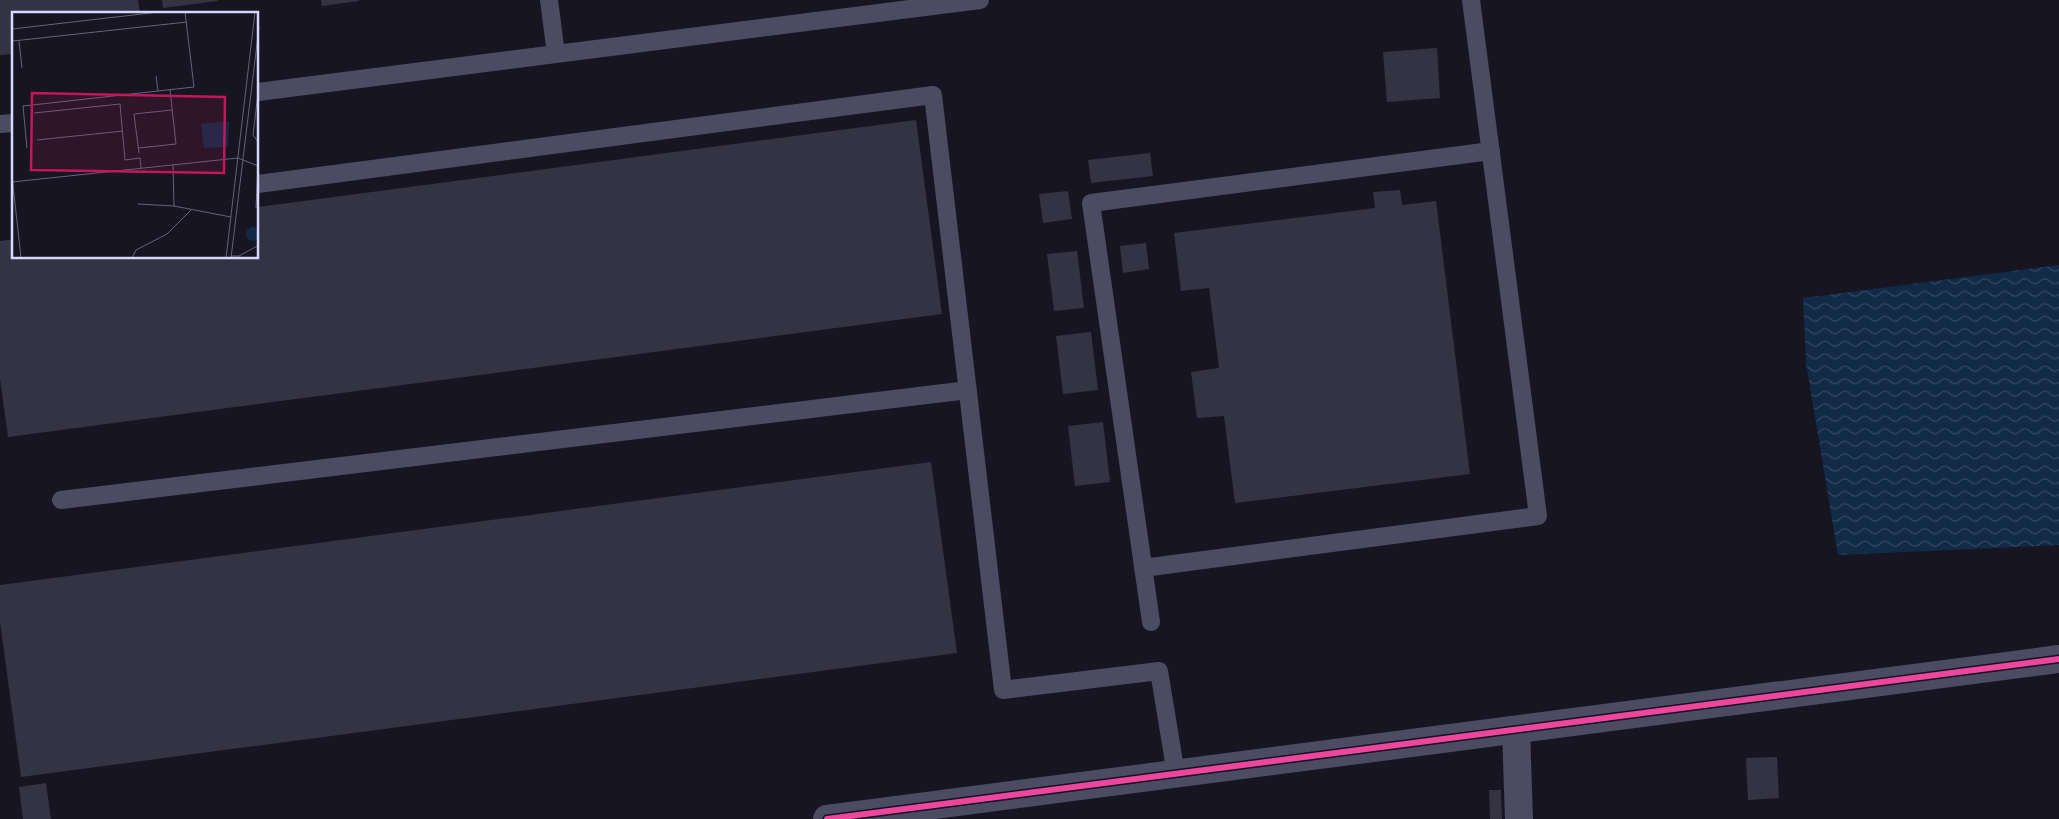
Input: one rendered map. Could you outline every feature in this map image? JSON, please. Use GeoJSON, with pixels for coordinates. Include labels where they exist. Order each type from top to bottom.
{"type":"FeatureCollection","features":[{"type":"Feature","properties":{"kind":"street"},"geometry":{"type":"LineString","coordinates":[[827,819],[2059,659]]}},
{"type":"Feature","properties":{"kind":"street"},"geometry":{"type":"LineString","coordinates":[[1516,730],[1520,819]]}},
{"type":"Feature","properties":{"kind":"lane"},"geometry":{"type":"LineString","coordinates":[[549,0],[556,54]]}},
{"type":"Feature","properties":{"kind":"lane"},"geometry":{"type":"LineString","coordinates":[[259,92],[980,0]]}},
{"type":"Feature","properties":{"kind":"lane"},"geometry":{"type":"LineString","coordinates":[[1143,568],[1538,516],[1471,0]]}},
{"type":"Feature","properties":{"kind":"lane"},"geometry":{"type":"LineString","coordinates":[[259,184],[933,95],[1003,690],[1159,670],[1176,774]]}},
{"type":"Feature","properties":{"kind":"lane"},"geometry":{"type":"LineString","coordinates":[[1150,622],[1091,203],[1490,151]]}},
{"type":"Feature","properties":{"kind":"lane"},"geometry":{"type":"LineString","coordinates":[[61,500],[968,390]]}},
{"type":"Feature","properties":{"kind":"water"},"geometry":{"type":"Polygon","coordinates":[[[2059,265],[2059,545],[1838,555],[1806,363],[1803,298],[2059,265]]]}},
{"type":"Feature","properties":{"kind":"building"},"geometry":{"type":"Polygon","coordinates":[[[0,0],[138,0],[140,12],[12,12],[12,54],[0,55],[0,0]]]}},
{"type":"Feature","properties":{"kind":"building"},"geometry":{"type":"Polygon","coordinates":[[[162,0],[218,0],[218,1],[163,8],[162,0]]]}},
{"type":"Feature","properties":{"kind":"building"},"geometry":{"type":"Polygon","coordinates":[[[321,0],[359,0],[359,1],[322,6],[321,0]]]}},
{"type":"Feature","properties":{"kind":"building"},"geometry":{"type":"Polygon","coordinates":[[[1437,48],[1440,98],[1387,102],[1383,52],[1437,48]]]}},
{"type":"Feature","properties":{"kind":"building"},"geometry":{"type":"Polygon","coordinates":[[[916,120],[942,314],[8,437],[0,379],[0,241],[12,239],[12,259],[259,259],[259,207],[916,120]]]}},
{"type":"Feature","properties":{"kind":"building"},"geometry":{"type":"Polygon","coordinates":[[[1150,153],[1153,176],[1091,183],[1088,160],[1150,153]]]}},
{"type":"Feature","properties":{"kind":"building"},"geometry":{"type":"Polygon","coordinates":[[[1400,190],[1402,205],[1436,201],[1470,474],[1235,503],[1224,416],[1197,418],[1191,372],[1219,368],[1209,288],[1181,291],[1174,233],[1375,208],[1373,192],[1400,190]]]}},
{"type":"Feature","properties":{"kind":"building"},"geometry":{"type":"Polygon","coordinates":[[[1068,191],[1072,219],[1043,223],[1039,194],[1068,191]]]}},
{"type":"Feature","properties":{"kind":"building"},"geometry":{"type":"Polygon","coordinates":[[[1146,243],[1149,269],[1123,273],[1120,246],[1146,243]]]}},
{"type":"Feature","properties":{"kind":"building"},"geometry":{"type":"Polygon","coordinates":[[[1077,251],[1084,308],[1054,311],[1047,254],[1077,251]]]}},
{"type":"Feature","properties":{"kind":"building"},"geometry":{"type":"Polygon","coordinates":[[[1091,332],[1098,390],[1063,394],[1056,336],[1091,332]]]}},
{"type":"Feature","properties":{"kind":"building"},"geometry":{"type":"Polygon","coordinates":[[[1103,422],[1110,482],[1075,486],[1068,426],[1103,422]]]}},
{"type":"Feature","properties":{"kind":"building"},"geometry":{"type":"Polygon","coordinates":[[[931,462],[957,653],[21,777],[0,622],[0,585],[931,462]]]}},
{"type":"Feature","properties":{"kind":"building"},"geometry":{"type":"Polygon","coordinates":[[[1777,757],[1779,798],[1748,800],[1746,758],[1777,757]]]}},
{"type":"Feature","properties":{"kind":"building"},"geometry":{"type":"Polygon","coordinates":[[[46,783],[51,819],[23,819],[19,787],[46,783]]]}},
{"type":"Feature","properties":{"kind":"building"},"geometry":{"type":"Polygon","coordinates":[[[1489,790],[1501,790],[1502,819],[1490,819],[1489,790]]]}},
{"type":"Feature","properties":{"kind":"cycle path"},"geometry":{"type":"LineString","coordinates":[[827,819],[2059,659]]}}]}
